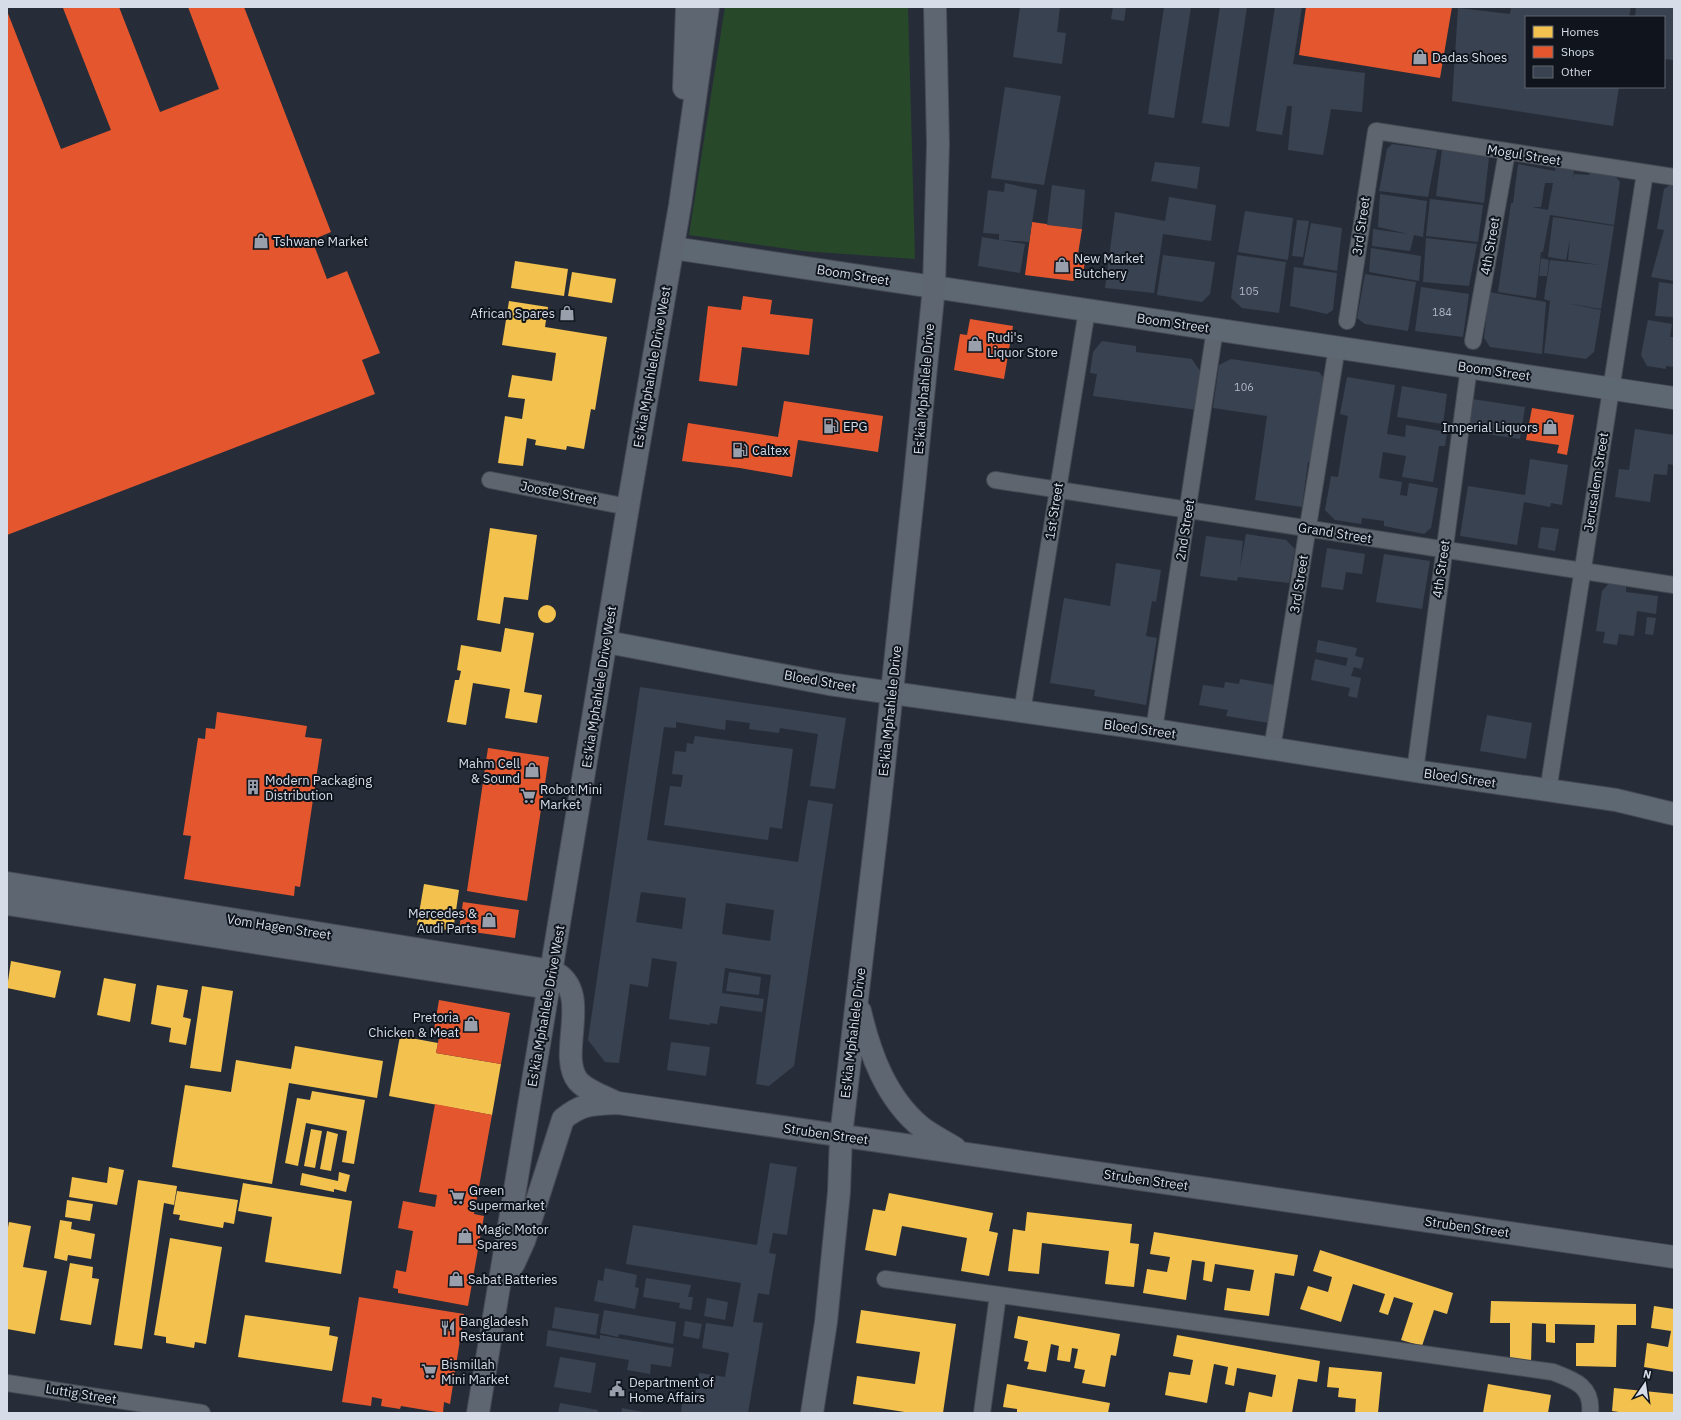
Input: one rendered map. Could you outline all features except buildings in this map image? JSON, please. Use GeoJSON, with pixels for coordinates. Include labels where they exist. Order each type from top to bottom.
{"type":"FeatureCollection","features":[{"type":"Feature","properties":{"kind":"main road"},"geometry":{"type":"LineString","coordinates":[[680,205],[687,7]]}},
{"type":"Feature","properties":{"kind":"main road","name":"Es'kia Mphahlele Drive West"},"geometry":{"type":"LineString","coordinates":[[478,1413],[607,642],[628,507],[680,205],[708,7]]}},
{"type":"Feature","properties":{"kind":"main road","name":"Es'kia Mphahlele Drive"},"geometry":{"type":"LineString","coordinates":[[812,1413],[827,1315],[839,1192],[841,1136],[880,803],[934,287],[938,144],[935,7]]}},
{"type":"Feature","properties":{"kind":"main road","name":"Boom Street"},"geometry":{"type":"LineString","coordinates":[[672,248],[1674,398]]}},
{"type":"Feature","properties":{"kind":"main road","name":"Bloed Street"},"geometry":{"type":"LineString","coordinates":[[607,642],[829,684],[1154,730],[1415,771],[1616,800],[1674,814]]}},
{"type":"Feature","properties":{"kind":"main road","name":"Vom Hagen Street"},"geometry":{"type":"LineString","coordinates":[[7,883],[550,980]]}},
{"type":"Feature","properties":{"kind":"main road","name":"Vom Hagen Street"},"geometry":{"type":"LineString","coordinates":[[7,904],[550,980]]}},
{"type":"Feature","properties":{"kind":"main road"},"geometry":{"type":"LineString","coordinates":[[550,980],[563,978],[571,993],[574,1010],[572,1061],[574,1073],[584,1087],[618,1103]]}},
{"type":"Feature","properties":{"kind":"main road"},"geometry":{"type":"LineString","coordinates":[[857,1000],[863,1026],[876,1062],[891,1094],[910,1117],[922,1128],[964,1154]]}},
{"type":"Feature","properties":{"kind":"main road"},"geometry":{"type":"LineString","coordinates":[[500,1282],[514,1263],[524,1240],[563,1118],[584,1105],[618,1103]]}},
{"type":"Feature","properties":{"kind":"main road","name":"Struben Street"},"geometry":{"type":"LineString","coordinates":[[618,1103],[1674,1257]]}},
{"type":"Feature","properties":{"kind":"street","name":"Mogul Street"},"geometry":{"type":"LineString","coordinates":[[1375,132],[1674,177]]}},
{"type":"Feature","properties":{"kind":"street","name":"3rd Street"},"geometry":{"type":"LineString","coordinates":[[1347,321],[1375,132]]}},
{"type":"Feature","properties":{"kind":"street","name":"4th Street"},"geometry":{"type":"LineString","coordinates":[[1473,341],[1506,152]]}},
{"type":"Feature","properties":{"kind":"street","name":"Jerusalem Street"},"geometry":{"type":"LineString","coordinates":[[1548,791],[1645,173]]}},
{"type":"Feature","properties":{"kind":"street","name":"1st Street"},"geometry":{"type":"LineString","coordinates":[[1022,712],[1087,310]]}},
{"type":"Feature","properties":{"kind":"street","name":"2nd Street"},"geometry":{"type":"LineString","coordinates":[[1154,730],[1215,329]]}},
{"type":"Feature","properties":{"kind":"street","name":"3rd Street"},"geometry":{"type":"LineString","coordinates":[[1272,749],[1337,347]]}},
{"type":"Feature","properties":{"kind":"street","name":"4th Street"},"geometry":{"type":"LineString","coordinates":[[1415,771],[1469,367]]}},
{"type":"Feature","properties":{"kind":"street","name":"Jooste Street"},"geometry":{"type":"LineString","coordinates":[[490,480],[628,507]]}},
{"type":"Feature","properties":{"kind":"street","name":"Grand Street"},"geometry":{"type":"LineString","coordinates":[[995,480],[1674,586]]}},
{"type":"Feature","properties":{"kind":"street"},"geometry":{"type":"LineString","coordinates":[[885,1280],[1553,1372],[1574,1380],[1588,1394],[1591,1404],[1590,1413]]}},
{"type":"Feature","properties":{"kind":"street"},"geometry":{"type":"LineString","coordinates":[[982,1413],[998,1295]]}},
{"type":"Feature","properties":{"kind":"street","name":"Luttig Street"},"geometry":{"type":"LineString","coordinates":[[7,1383],[202,1413]]}},
{"type":"Feature","properties":{"kind":"green space"},"geometry":{"type":"Polygon","coordinates":[[[725,7],[908,7],[915,259],[803,251],[689,235],[725,7]]]}},
{"type":"Feature","properties":{"kind":"place","name":"Dadas Shoes"},"geometry":{"type":"Point","coordinates":[1420,57]}},
{"type":"Feature","properties":{"kind":"place","name":"Tshwane Market"},"geometry":{"type":"Point","coordinates":[261,241]}},
{"type":"Feature","properties":{"kind":"place","name":"New Market Butchery"},"geometry":{"type":"Point","coordinates":[1062,265]}},
{"type":"Feature","properties":{"kind":"place","name":"African Spares"},"geometry":{"type":"Point","coordinates":[567,313]}},
{"type":"Feature","properties":{"kind":"place","name":"Rudi's Liquor Store"},"geometry":{"type":"Point","coordinates":[975,344]}},
{"type":"Feature","properties":{"kind":"place","name":"EPG"},"geometry":{"type":"Point","coordinates":[831,426]}},
{"type":"Feature","properties":{"kind":"place","name":"Imperial Liquors"},"geometry":{"type":"Point","coordinates":[1550,427]}},
{"type":"Feature","properties":{"kind":"place","name":"Caltex"},"geometry":{"type":"Point","coordinates":[740,450]}},
{"type":"Feature","properties":{"kind":"place","name":"Mahm Cell & Sound"},"geometry":{"type":"Point","coordinates":[532,770]}},
{"type":"Feature","properties":{"kind":"place","name":"Modern Packaging Distribution"},"geometry":{"type":"Point","coordinates":[253,787]}},
{"type":"Feature","properties":{"kind":"place","name":"Robot Mini Market"},"geometry":{"type":"Point","coordinates":[528,796]}},
{"type":"Feature","properties":{"kind":"place","name":"Mercedes & Audi Parts"},"geometry":{"type":"Point","coordinates":[489,920]}},
{"type":"Feature","properties":{"kind":"place","name":"Pretoria Chicken & Meat"},"geometry":{"type":"Point","coordinates":[471,1024]}},
{"type":"Feature","properties":{"kind":"place","name":"Green Supermarket"},"geometry":{"type":"Point","coordinates":[457,1197]}},
{"type":"Feature","properties":{"kind":"place","name":"Magic Motor Spares"},"geometry":{"type":"Point","coordinates":[465,1236]}},
{"type":"Feature","properties":{"kind":"place","name":"Sabat Batteries"},"geometry":{"type":"Point","coordinates":[456,1279]}},
{"type":"Feature","properties":{"kind":"place","name":"Bangladesh Restaurant"},"geometry":{"type":"Point","coordinates":[448,1328]}},
{"type":"Feature","properties":{"kind":"place","name":"Bismillah Mini Market"},"geometry":{"type":"Point","coordinates":[429,1371]}},
{"type":"Feature","properties":{"kind":"place","name":"Department of Home Affairs"},"geometry":{"type":"Point","coordinates":[617,1389]}}]}
